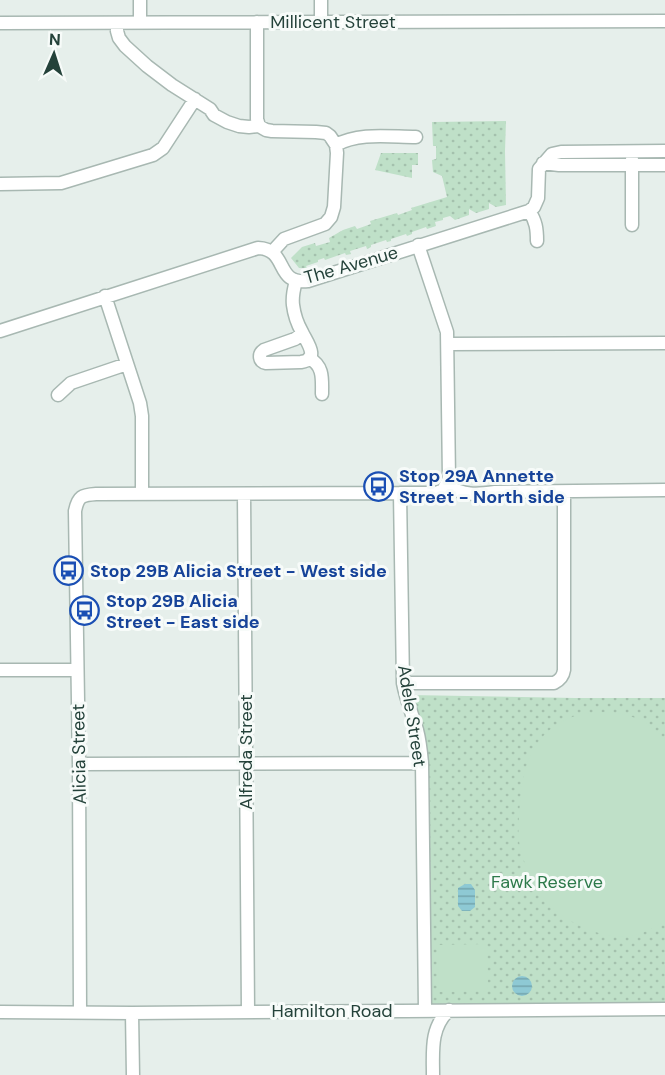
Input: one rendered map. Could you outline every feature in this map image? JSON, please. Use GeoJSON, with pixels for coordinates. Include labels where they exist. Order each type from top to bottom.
{"type":"FeatureCollection","features":[{"type":"Feature","properties":{"kind":"street"},"geometry":{"type":"LineString","coordinates":[[140,0],[141,22]]}},
{"type":"Feature","properties":{"kind":"street"},"geometry":{"type":"LineString","coordinates":[[321,0],[321,22]]}},
{"type":"Feature","properties":{"kind":"street","name":"Millicent Street"},"geometry":{"type":"LineString","coordinates":[[0,23],[665,21]]}},
{"type":"Feature","properties":{"kind":"street"},"geometry":{"type":"LineString","coordinates":[[0,331],[250,249],[263,248],[272,252],[284,239],[325,224],[331,217],[334,207],[337,157],[336,145],[330,136],[321,132],[272,131],[259,126],[257,119],[257,22]]}},
{"type":"Feature","properties":{"kind":"street"},"geometry":{"type":"LineString","coordinates":[[117,23],[119,38],[125,46],[172,85],[227,122],[238,126],[259,126]]}},
{"type":"Feature","properties":{"kind":"street"},"geometry":{"type":"LineString","coordinates":[[0,184],[62,183],[153,155],[163,148],[195,99]]}},
{"type":"Feature","properties":{"kind":"street"},"geometry":{"type":"LineString","coordinates":[[336,145],[345,140],[360,137],[416,137]]}},
{"type":"Feature","properties":{"kind":"street"},"geometry":{"type":"LineString","coordinates":[[537,240],[535,219],[529,211],[534,207],[538,198],[539,169],[543,163],[559,165],[632,158],[665,152]]}},
{"type":"Feature","properties":{"kind":"street"},"geometry":{"type":"LineString","coordinates":[[632,158],[665,165]]}},
{"type":"Feature","properties":{"kind":"street"},"geometry":{"type":"LineString","coordinates":[[632,158],[632,225]]}},
{"type":"Feature","properties":{"kind":"street","name":"The Avenue"},"geometry":{"type":"LineString","coordinates":[[272,252],[288,277],[296,281],[308,281],[529,211]]}},
{"type":"Feature","properties":{"kind":"street"},"geometry":{"type":"LineString","coordinates":[[105,296],[140,403],[142,494],[436,493],[443,490],[448,482],[448,344],[447,332],[418,245]]}},
{"type":"Feature","properties":{"kind":"street"},"geometry":{"type":"LineString","coordinates":[[296,281],[292,304],[302,334],[310,348],[309,358],[306,362],[263,363],[260,360],[261,352],[264,350],[295,339],[302,334]]}},
{"type":"Feature","properties":{"kind":"street"},"geometry":{"type":"LineString","coordinates":[[448,344],[665,343]]}},
{"type":"Feature","properties":{"kind":"street"},"geometry":{"type":"LineString","coordinates":[[309,358],[321,369],[322,394]]}},
{"type":"Feature","properties":{"kind":"street"},"geometry":{"type":"LineString","coordinates":[[58,395],[71,383],[127,363]]}},
{"type":"Feature","properties":{"kind":"street"},"geometry":{"type":"LineString","coordinates":[[448,482],[461,493],[467,494],[665,490]]}},
{"type":"Feature","properties":{"kind":"street"},"geometry":{"type":"LineString","coordinates":[[403,683],[554,683],[559,681],[564,670],[564,492]]}},
{"type":"Feature","properties":{"kind":"street","name":"Adele Street"},"geometry":{"type":"LineString","coordinates":[[400,493],[403,683],[421,747],[422,763],[425,1010]]}},
{"type":"Feature","properties":{"kind":"street","name":"Alicia Street"},"geometry":{"type":"LineString","coordinates":[[80,1012],[80,764],[75,511],[80,498],[86,495],[142,494]]}},
{"type":"Feature","properties":{"kind":"street","name":"Alfreda Street"},"geometry":{"type":"LineString","coordinates":[[244,494],[248,1011]]}},
{"type":"Feature","properties":{"kind":"street"},"geometry":{"type":"LineString","coordinates":[[0,670],[77,670]]}},
{"type":"Feature","properties":{"kind":"street"},"geometry":{"type":"LineString","coordinates":[[80,764],[422,763]]}},
{"type":"Feature","properties":{"kind":"street","name":"Hamilton Road"},"geometry":{"type":"LineString","coordinates":[[0,1012],[665,1009]]}},
{"type":"Feature","properties":{"kind":"street"},"geometry":{"type":"LineString","coordinates":[[433,1075],[433,1041],[441,1017],[449,1010]]}},
{"type":"Feature","properties":{"kind":"street"},"geometry":{"type":"LineString","coordinates":[[132,1013],[133,1075]]}},
{"type":"Feature","properties":{"kind":"green space"},"geometry":{"type":"Polygon","coordinates":[[[506,121],[506,205],[496,207],[489,203],[489,209],[476,213],[469,209],[469,215],[455,220],[450,216],[443,218],[435,222],[436,226],[427,229],[426,227],[407,236],[406,234],[391,239],[391,241],[386,240],[371,245],[367,249],[366,246],[350,251],[351,254],[346,255],[345,253],[325,260],[324,258],[306,266],[307,268],[299,268],[291,258],[302,247],[330,242],[329,238],[343,230],[355,226],[357,229],[371,224],[370,221],[397,213],[398,215],[412,210],[411,208],[447,197],[442,176],[433,172],[432,160],[436,159],[436,146],[433,146],[432,122],[506,121]]]}},
{"type":"Feature","properties":{"kind":"green space"},"geometry":{"type":"Polygon","coordinates":[[[381,153],[418,153],[418,165],[412,165],[412,178],[375,170],[381,153]]]}},
{"type":"Feature","properties":{"kind":"green space","name":"Fawk Reserve"},"geometry":{"type":"Polygon","coordinates":[[[409,695],[665,698],[665,1003],[429,1005],[427,761],[409,695]]]}},
{"type":"Feature","properties":{"kind":"green space"},"geometry":{"type":"Polygon","coordinates":[[[598,712],[618,713],[643,720],[665,739],[665,921],[632,936],[610,936],[599,933],[576,924],[556,911],[540,892],[532,877],[524,861],[519,841],[518,824],[524,774],[534,749],[550,730],[561,722],[578,715],[598,712]]]}},
{"type":"Feature","properties":{"kind":"green space"},"geometry":{"type":"Polygon","coordinates":[[[487,944],[488,991],[439,992],[438,945],[487,944]]]}},
{"type":"Feature","properties":{"kind":"water"},"geometry":{"type":"Polygon","coordinates":[[[471,884],[475,890],[475,907],[470,911],[462,911],[458,906],[458,888],[471,884]]]}},
{"type":"Feature","properties":{"kind":"water"},"geometry":{"type":"Polygon","coordinates":[[[522,976],[529,979],[532,986],[529,993],[522,996],[515,993],[512,986],[515,979],[522,976]]]}},
{"type":"Feature","properties":{"kind":"place","name":"Stop 29A Annette Street - North side"},"geometry":{"type":"Point","coordinates":[378,486]}},
{"type":"Feature","properties":{"kind":"place","name":"Stop 29B Alicia Street - West side"},"geometry":{"type":"Point","coordinates":[69,571]}},
{"type":"Feature","properties":{"kind":"place","name":"Stop 29B Alicia Street - East side"},"geometry":{"type":"Point","coordinates":[85,611]}}]}
